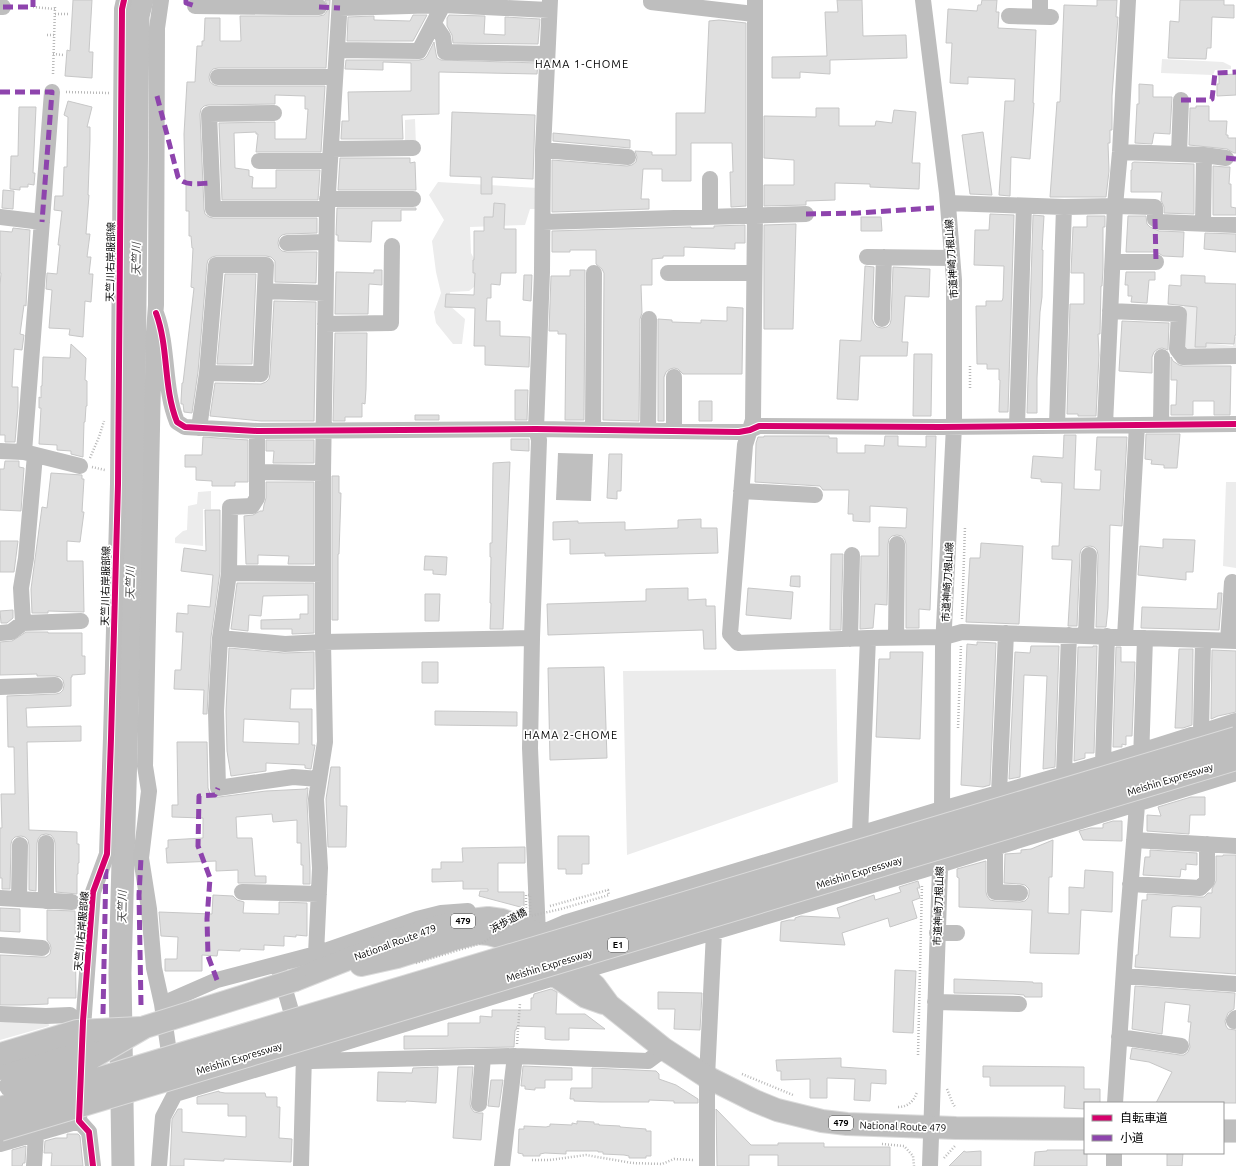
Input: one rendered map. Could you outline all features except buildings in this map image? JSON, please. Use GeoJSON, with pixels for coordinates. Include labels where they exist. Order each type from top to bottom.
{"type":"FeatureCollection","features":[{"type":"Feature","properties":{"kind":"highway","name":"Meishin Expressway"},"geometry":{"type":"LineString","coordinates":[[0,1108],[1236,738]]}},
{"type":"Feature","properties":{"kind":"highway","name":"Meishin Expressway"},"geometry":{"type":"LineString","coordinates":[[0,1130],[1236,759]]}},
{"type":"Feature","properties":{"kind":"highway","name":"National Route 479"},"geometry":{"type":"LineString","coordinates":[[2,1071],[88,1060],[145,1027],[296,980],[392,942],[453,922],[488,918],[516,924],[533,916],[579,972],[595,986],[609,1005],[664,1049],[707,1077],[755,1101],[777,1110],[822,1121],[847,1124],[1084,1130]]}},
{"type":"Feature","properties":{"kind":"highway","name":"National Route 479"},"geometry":{"type":"LineString","coordinates":[[296,980],[397,957],[477,933],[488,934],[510,940],[521,947],[556,977],[586,997],[609,1005]]}},
{"type":"Feature","properties":{"kind":"highway","name":"National Route 479"},"geometry":{"type":"LineString","coordinates":[[2,1071],[77,1031],[145,1027]]}},
{"type":"Feature","properties":{"kind":"highway"},"geometry":{"type":"LineString","coordinates":[[1224,1131],[1236,1131]]}},
{"type":"Feature","properties":{"kind":"street","name":"天竺川右岸服部線"},"geometry":{"type":"LineString","coordinates":[[79,1121],[83,1021],[93,892],[106,854],[111,738],[118,400],[122,9],[124,0]]}},
{"type":"Feature","properties":{"kind":"street"},"geometry":{"type":"LineString","coordinates":[[159,1166],[163,1117],[174,1094],[162,1004],[154,968],[149,909],[141,858],[149,791],[145,758],[154,340],[156,313],[157,28],[161,0]]}},
{"type":"Feature","properties":{"kind":"street"},"geometry":{"type":"LineString","coordinates":[[651,0],[651,2],[754,7],[755,214],[753,420],[745,445],[730,634],[738,643],[868,638],[944,637],[962,632],[1232,641],[1232,582]]}},
{"type":"Feature","properties":{"kind":"street","name":"市道神崎刀根山線"},"geometry":{"type":"LineString","coordinates":[[923,0],[948,203],[954,280],[954,426],[944,637],[942,809],[930,1127],[930,1166]]}},
{"type":"Feature","properties":{"kind":"street"},"geometry":{"type":"LineString","coordinates":[[1009,16],[1045,17],[1040,0]]}},
{"type":"Feature","properties":{"kind":"street"},"geometry":{"type":"LineString","coordinates":[[1105,425],[1115,206],[1120,152],[1128,0]]}},
{"type":"Feature","properties":{"kind":"street"},"geometry":{"type":"LineString","coordinates":[[194,6],[291,3],[319,7]]}},
{"type":"Feature","properties":{"kind":"street"},"geometry":{"type":"LineString","coordinates":[[337,50],[419,51],[434,24],[443,3]]}},
{"type":"Feature","properties":{"kind":"street"},"geometry":{"type":"LineString","coordinates":[[316,954],[320,868],[316,798],[325,742],[323,642],[323,431],[326,242],[327,204],[340,4],[443,3],[550,5],[543,150],[543,222],[536,429],[539,440],[532,638],[530,748],[533,916]]}},
{"type":"Feature","properties":{"kind":"street"},"geometry":{"type":"LineString","coordinates":[[434,24],[443,36],[445,52],[547,54]]}},
{"type":"Feature","properties":{"kind":"street"},"geometry":{"type":"LineString","coordinates":[[218,77],[335,77]]}},
{"type":"Feature","properties":{"kind":"street"},"geometry":{"type":"LineString","coordinates":[[23,623],[21,588],[26,558],[42,222],[52,92]]}},
{"type":"Feature","properties":{"kind":"street"},"geometry":{"type":"LineString","coordinates":[[1179,154],[1181,100]]}},
{"type":"Feature","properties":{"kind":"street"},"geometry":{"type":"LineString","coordinates":[[274,113],[209,114],[213,210],[413,198]]}},
{"type":"Feature","properties":{"kind":"street"},"geometry":{"type":"LineString","coordinates":[[259,161],[413,148]]}},
{"type":"Feature","properties":{"kind":"street"},"geometry":{"type":"LineString","coordinates":[[543,150],[628,157]]}},
{"type":"Feature","properties":{"kind":"street"},"geometry":{"type":"LineString","coordinates":[[1120,152],[1204,155],[1226,158]]}},
{"type":"Feature","properties":{"kind":"street"},"geometry":{"type":"LineString","coordinates":[[1203,224],[1204,155]]}},
{"type":"Feature","properties":{"kind":"street"},"geometry":{"type":"LineString","coordinates":[[710,179],[710,216]]}},
{"type":"Feature","properties":{"kind":"street"},"geometry":{"type":"LineString","coordinates":[[948,203],[1064,207],[1155,207],[1155,219],[1160,222],[1236,225]]}},
{"type":"Feature","properties":{"kind":"street"},"geometry":{"type":"LineString","coordinates":[[1017,426],[1024,206]]}},
{"type":"Feature","properties":{"kind":"street"},"geometry":{"type":"LineString","coordinates":[[1057,425],[1064,207]]}},
{"type":"Feature","properties":{"kind":"street"},"geometry":{"type":"LineString","coordinates":[[543,222],[755,214],[806,214]]}},
{"type":"Feature","properties":{"kind":"street"},"geometry":{"type":"LineString","coordinates":[[0,217],[42,222]]}},
{"type":"Feature","properties":{"kind":"street"},"geometry":{"type":"LineString","coordinates":[[287,243],[326,242]]}},
{"type":"Feature","properties":{"kind":"street"},"geometry":{"type":"LineString","coordinates":[[324,324],[391,323],[392,246]]}},
{"type":"Feature","properties":{"kind":"street"},"geometry":{"type":"LineString","coordinates":[[867,257],[952,258]]}},
{"type":"Feature","properties":{"kind":"street"},"geometry":{"type":"LineString","coordinates":[[882,319],[884,257]]}},
{"type":"Feature","properties":{"kind":"street"},"geometry":{"type":"LineString","coordinates":[[1113,262],[1156,262]]}},
{"type":"Feature","properties":{"kind":"street"},"geometry":{"type":"LineString","coordinates":[[199,428],[207,373],[216,265],[266,265],[261,374],[207,373]]}},
{"type":"Feature","properties":{"kind":"street"},"geometry":{"type":"LineString","coordinates":[[593,430],[594,273]]}},
{"type":"Feature","properties":{"kind":"street"},"geometry":{"type":"LineString","coordinates":[[668,273],[754,273]]}},
{"type":"Feature","properties":{"kind":"street"},"geometry":{"type":"LineString","coordinates":[[265,291],[325,293]]}},
{"type":"Feature","properties":{"kind":"street"},"geometry":{"type":"LineString","coordinates":[[1110,311],[1179,314],[1177,349],[1183,357],[1236,356]]}},
{"type":"Feature","properties":{"kind":"street"},"geometry":{"type":"LineString","coordinates":[[156,313],[164,348],[169,398],[177,422],[185,427],[257,431],[536,429],[739,432],[750,430],[759,426],[1236,424]]}},
{"type":"Feature","properties":{"kind":"street"},"geometry":{"type":"LineString","coordinates":[[648,431],[649,319]]}},
{"type":"Feature","properties":{"kind":"street"},"geometry":{"type":"LineString","coordinates":[[1161,424],[1162,357]]}},
{"type":"Feature","properties":{"kind":"street"},"geometry":{"type":"LineString","coordinates":[[674,377],[674,431]]}},
{"type":"Feature","properties":{"kind":"street"},"geometry":{"type":"LineString","coordinates":[[1125,637],[1137,425]]}},
{"type":"Feature","properties":{"kind":"street"},"geometry":{"type":"LineString","coordinates":[[257,431],[256,498],[252,506],[230,507],[229,573],[220,638],[216,710],[218,788],[293,777],[319,778]]}},
{"type":"Feature","properties":{"kind":"street"},"geometry":{"type":"LineString","coordinates":[[0,451],[30,453],[84,466]]}},
{"type":"Feature","properties":{"kind":"street"},"geometry":{"type":"LineString","coordinates":[[257,472],[323,473]]}},
{"type":"Feature","properties":{"kind":"street"},"geometry":{"type":"LineString","coordinates":[[741,491],[815,495]]}},
{"type":"Feature","properties":{"kind":"street"},"geometry":{"type":"LineString","coordinates":[[896,638],[897,544]]}},
{"type":"Feature","properties":{"kind":"street"},"geometry":{"type":"LineString","coordinates":[[1086,635],[1089,554]]}},
{"type":"Feature","properties":{"kind":"street"},"geometry":{"type":"LineString","coordinates":[[850,639],[852,555]]}},
{"type":"Feature","properties":{"kind":"street"},"geometry":{"type":"LineString","coordinates":[[229,573],[323,574]]}},
{"type":"Feature","properties":{"kind":"street"},"geometry":{"type":"LineString","coordinates":[[0,632],[11,632],[23,623],[81,621]]}},
{"type":"Feature","properties":{"kind":"street"},"geometry":{"type":"LineString","coordinates":[[998,793],[1006,633]]}},
{"type":"Feature","properties":{"kind":"street"},"geometry":{"type":"LineString","coordinates":[[1064,774],[1069,635]]}},
{"type":"Feature","properties":{"kind":"street"},"geometry":{"type":"LineString","coordinates":[[1103,763],[1107,636]]}},
{"type":"Feature","properties":{"kind":"street"},"geometry":{"type":"LineString","coordinates":[[220,638],[285,644],[532,638]]}},
{"type":"Feature","properties":{"kind":"street"},"geometry":{"type":"LineString","coordinates":[[860,834],[868,638]]}},
{"type":"Feature","properties":{"kind":"street"},"geometry":{"type":"LineString","coordinates":[[1114,1102],[1124,976],[1120,940],[1130,884],[1134,840],[1141,750],[1145,638]]}},
{"type":"Feature","properties":{"kind":"street"},"geometry":{"type":"LineString","coordinates":[[1201,731],[1202,641]]}},
{"type":"Feature","properties":{"kind":"street"},"geometry":{"type":"LineString","coordinates":[[0,687],[55,685]]}},
{"type":"Feature","properties":{"kind":"street"},"geometry":{"type":"LineString","coordinates":[[162,1004],[217,980],[316,954],[388,928],[440,913],[482,910],[514,919],[533,916],[564,922],[942,809],[1103,763],[1236,720]]}},
{"type":"Feature","properties":{"kind":"street"},"geometry":{"type":"LineString","coordinates":[[579,972],[939,865],[1236,773]]}},
{"type":"Feature","properties":{"kind":"street"},"geometry":{"type":"LineString","coordinates":[[1134,840],[1236,846]]}},
{"type":"Feature","properties":{"kind":"street"},"geometry":{"type":"LineString","coordinates":[[46,843],[46,901]]}},
{"type":"Feature","properties":{"kind":"street"},"geometry":{"type":"LineString","coordinates":[[1130,884],[1200,888],[1208,881],[1207,844]]}},
{"type":"Feature","properties":{"kind":"street"},"geometry":{"type":"LineString","coordinates":[[19,898],[20,845]]}},
{"type":"Feature","properties":{"kind":"street"},"geometry":{"type":"LineString","coordinates":[[995,847],[995,892],[1020,893]]}},
{"type":"Feature","properties":{"kind":"street"},"geometry":{"type":"LineString","coordinates":[[242,892],[319,894]]}},
{"type":"Feature","properties":{"kind":"street"},"geometry":{"type":"LineString","coordinates":[[0,898],[72,902]]}},
{"type":"Feature","properties":{"kind":"street"},"geometry":{"type":"LineString","coordinates":[[707,1163],[707,1077],[714,932]]}},
{"type":"Feature","properties":{"kind":"street"},"geometry":{"type":"LineString","coordinates":[[937,933],[957,933]]}},
{"type":"Feature","properties":{"kind":"street"},"geometry":{"type":"LineString","coordinates":[[0,945],[42,948]]}},
{"type":"Feature","properties":{"kind":"street"},"geometry":{"type":"LineString","coordinates":[[278,964],[304,1055],[301,1166]]}},
{"type":"Feature","properties":{"kind":"street"},"geometry":{"type":"LineString","coordinates":[[1124,976],[1236,984]]}},
{"type":"Feature","properties":{"kind":"street"},"geometry":{"type":"LineString","coordinates":[[174,1094],[556,977]]}},
{"type":"Feature","properties":{"kind":"street"},"geometry":{"type":"LineString","coordinates":[[935,1002],[1019,1004]]}},
{"type":"Feature","properties":{"kind":"street"},"geometry":{"type":"LineString","coordinates":[[0,1014],[46,1016],[70,1015]]}},
{"type":"Feature","properties":{"kind":"street"},"geometry":{"type":"LineString","coordinates":[[1119,1037],[1181,1046]]}},
{"type":"Feature","properties":{"kind":"street"},"geometry":{"type":"LineString","coordinates":[[304,1055],[311,1061],[515,1056],[648,1061],[664,1049]]}},
{"type":"Feature","properties":{"kind":"street"},"geometry":{"type":"LineString","coordinates":[[502,1166],[515,1056]]}},
{"type":"Feature","properties":{"kind":"street"},"geometry":{"type":"LineString","coordinates":[[479,1104],[483,1057]]}},
{"type":"Feature","properties":{"kind":"street"},"geometry":{"type":"LineString","coordinates":[[0,1144],[79,1121],[89,1132],[93,1166]]}},
{"type":"Feature","properties":{"kind":"street"},"geometry":{"type":"LineString","coordinates":[[34,1166],[36,1134]]}},
{"type":"Feature","properties":{"kind":"street"},"geometry":{"type":"LineString","coordinates":[[1114,1154],[1114,1166]]}},
{"type":"Feature","properties":{"kind":"path"},"geometry":{"type":"LineString","coordinates":[[33,7],[55,8],[53,74]]}},
{"type":"Feature","properties":{"kind":"path"},"geometry":{"type":"LineString","coordinates":[[55,14],[69,14]]}},
{"type":"Feature","properties":{"kind":"path"},"geometry":{"type":"LineString","coordinates":[[47,35],[54,35]]}},
{"type":"Feature","properties":{"kind":"path"},"geometry":{"type":"LineString","coordinates":[[53,54],[64,55]]}},
{"type":"Feature","properties":{"kind":"path"},"geometry":{"type":"LineString","coordinates":[[52,92],[96,93]]}},
{"type":"Feature","properties":{"kind":"path"},"geometry":{"type":"LineString","coordinates":[[84,466],[86,466],[99,437],[105,417],[112,405],[118,400]]}},
{"type":"Feature","properties":{"kind":"path"},"geometry":{"type":"LineString","coordinates":[[84,466],[112,472]]}},
{"type":"Feature","properties":{"kind":"path"},"geometry":{"type":"LineString","coordinates":[[526,895],[530,895],[533,916],[526,895]]}},
{"type":"Feature","properties":{"kind":"path"},"geometry":{"type":"LineString","coordinates":[[515,1056],[522,988]]}},
{"type":"Feature","properties":{"kind":"path"},"geometry":{"type":"LineString","coordinates":[[736,1071],[798,1096]]}},
{"type":"Feature","properties":{"kind":"path"},"geometry":{"type":"LineString","coordinates":[[897,1107],[905,1107]]}},
{"type":"Feature","properties":{"kind":"path"},"geometry":{"type":"LineString","coordinates":[[904,1146],[913,1156],[914,1166]]}},
{"type":"Feature","properties":{"kind":"path"},"geometry":{"type":"LineString","coordinates":[[944,1158],[956,1146]]}},
{"type":"Feature","properties":{"kind":"path"},"geometry":{"type":"LineString","coordinates":[[532,1160],[550,1160],[586,1155],[632,1163],[662,1164],[674,1159],[707,1163]]}},
{"type":"Feature","properties":{"kind":"shaded area"},"geometry":{"type":"Polygon","coordinates":[[[1162,59],[1223,62],[1231,66],[1231,69],[1215,70],[1213,75],[1161,73],[1162,59]]]}},
{"type":"Feature","properties":{"kind":"shaded area"},"geometry":{"type":"Polygon","coordinates":[[[415,119],[416,146],[405,146],[405,120],[415,119]]]}},
{"type":"Feature","properties":{"kind":"shaded area"},"geometry":{"type":"Polygon","coordinates":[[[438,182],[538,188],[539,209],[530,209],[525,225],[470,227],[471,253],[477,264],[479,283],[469,291],[450,292],[449,305],[465,319],[462,344],[453,344],[436,323],[434,312],[441,293],[436,272],[432,241],[444,220],[429,195],[438,182]]]}},
{"type":"Feature","properties":{"kind":"shaded area"},"geometry":{"type":"Polygon","coordinates":[[[1185,285],[1201,285],[1197,342],[1233,346],[1236,337],[1236,353],[1187,353],[1183,348],[1185,285]]]}},
{"type":"Feature","properties":{"kind":"shaded area"},"geometry":{"type":"Polygon","coordinates":[[[558,453],[593,454],[591,501],[556,500],[558,453]]]}},
{"type":"Feature","properties":{"kind":"shaded area"},"geometry":{"type":"Polygon","coordinates":[[[1226,482],[1236,482],[1236,568],[1223,566],[1226,482]]]}},
{"type":"Feature","properties":{"kind":"shaded area"},"geometry":{"type":"Polygon","coordinates":[[[211,491],[211,509],[203,509],[203,546],[175,543],[175,538],[183,531],[187,530],[188,506],[197,504],[198,492],[211,491]]]}},
{"type":"Feature","properties":{"kind":"shaded area"},"geometry":{"type":"Polygon","coordinates":[[[836,669],[838,782],[627,855],[623,671],[836,669]]]}},
{"type":"Feature","properties":{"kind":"shaded area"},"geometry":{"type":"Polygon","coordinates":[[[0,1019],[48,1021],[49,1026],[0,1040],[0,1019]]]}},
{"type":"Feature","properties":{"kind":"waterway","name":"天竺川"},"geometry":{"type":"LineString","coordinates":[[123,1166],[120,973],[133,490],[138,16],[142,0]]}},
{"type":"Feature","properties":{"kind":"marked path"},"geometry":{"type":"LineString","coordinates":[[3,7],[33,7],[33,0]]}},
{"type":"Feature","properties":{"kind":"marked path"},"geometry":{"type":"LineString","coordinates":[[186,0],[186,3],[195,6]]}},
{"type":"Feature","properties":{"kind":"marked path"},"geometry":{"type":"LineString","coordinates":[[319,7],[340,8]]}},
{"type":"Feature","properties":{"kind":"marked path"},"geometry":{"type":"LineString","coordinates":[[1181,100],[1212,99],[1215,73],[1236,72]]}},
{"type":"Feature","properties":{"kind":"marked path"},"geometry":{"type":"LineString","coordinates":[[0,92],[52,92],[42,222]]}},
{"type":"Feature","properties":{"kind":"marked path"},"geometry":{"type":"LineString","coordinates":[[157,96],[178,177],[184,182],[188,183],[212,183]]}},
{"type":"Feature","properties":{"kind":"marked path"},"geometry":{"type":"LineString","coordinates":[[1226,158],[1236,159]]}},
{"type":"Feature","properties":{"kind":"marked path"},"geometry":{"type":"LineString","coordinates":[[806,214],[858,213],[934,208]]}},
{"type":"Feature","properties":{"kind":"marked path"},"geometry":{"type":"LineString","coordinates":[[1155,219],[1156,262]]}},
{"type":"Feature","properties":{"kind":"marked path"},"geometry":{"type":"LineString","coordinates":[[217,980],[208,956],[207,919],[210,878],[198,846],[199,796],[215,795],[218,788]]}},
{"type":"Feature","properties":{"kind":"marked path"},"geometry":{"type":"LineString","coordinates":[[141,858],[139,895],[141,1005]]}},
{"type":"Feature","properties":{"kind":"marked path"},"geometry":{"type":"LineString","coordinates":[[103,1014],[106,864]]}},
{"type":"Feature","properties":{"kind":"cycle path"},"geometry":{"type":"LineString","coordinates":[[93,1166],[89,1132],[79,1121],[83,1021],[93,892],[107,854],[118,484],[122,9],[124,0]]}},
{"type":"Feature","properties":{"kind":"cycle path"},"geometry":{"type":"LineString","coordinates":[[156,313],[163,340],[173,409],[177,422],[185,427],[257,431],[536,429],[739,432],[750,430],[759,426],[940,427],[1236,424]]}},
{"type":"Feature","properties":{"kind":"district","name":"HAMA 1-CHOME"},"geometry":{"type":"Point","coordinates":[582,64]}},
{"type":"Feature","properties":{"kind":"district","name":"HAMA 2-CHOME"},"geometry":{"type":"Point","coordinates":[571,735]}}]}
